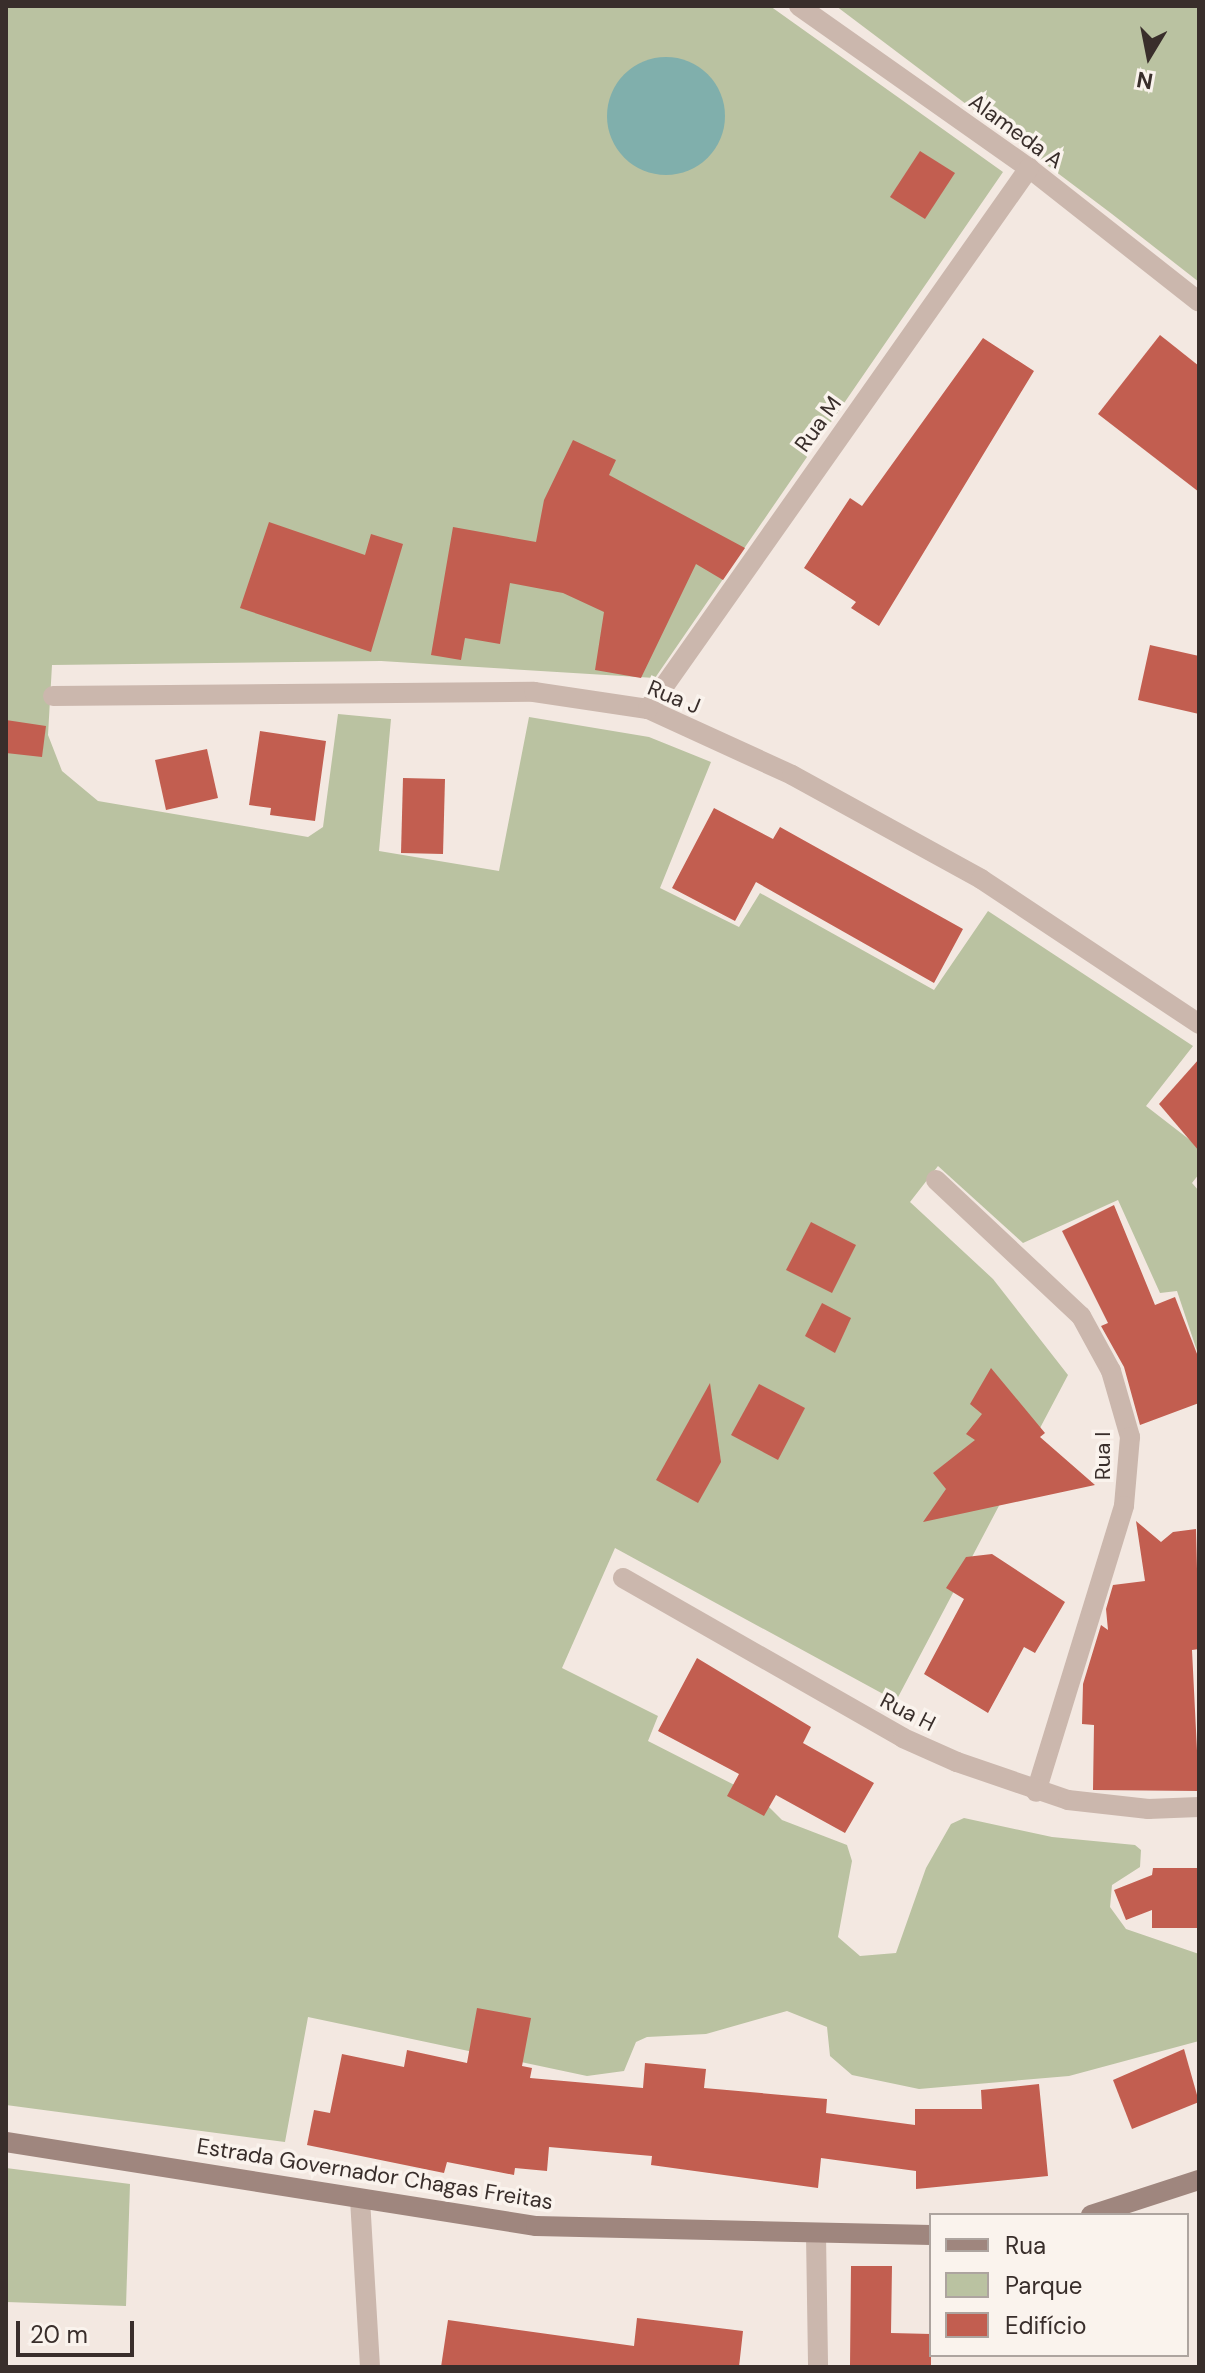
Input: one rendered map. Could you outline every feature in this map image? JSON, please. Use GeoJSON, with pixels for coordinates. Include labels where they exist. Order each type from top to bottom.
{"type":"FeatureCollection","features":[{"type":"Feature","properties":{"kind":"main road","name":"Estrada Governador Chagas Freitas"},"geometry":{"type":"LineString","coordinates":[[6,2142],[536,2226],[816,2235],[929,2235]]}},
{"type":"Feature","properties":{"kind":"main road"},"geometry":{"type":"LineString","coordinates":[[1097,2213],[1199,2180]]}},
{"type":"Feature","properties":{"kind":"street","name":"Alameda A"},"geometry":{"type":"LineString","coordinates":[[799,6],[1029,168],[1199,302]]}},
{"type":"Feature","properties":{"kind":"street","name":"Rua M"},"geometry":{"type":"LineString","coordinates":[[648,709],[1029,168]]}},
{"type":"Feature","properties":{"kind":"street","name":"Rua J"},"geometry":{"type":"LineString","coordinates":[[53,696],[534,692],[648,709],[792,775],[981,879],[1199,1024]]}},
{"type":"Feature","properties":{"kind":"street","name":"Rua I"},"geometry":{"type":"LineString","coordinates":[[936,1180],[1081,1316],[1111,1371],[1130,1437],[1124,1506],[1036,1792]]}},
{"type":"Feature","properties":{"kind":"street","name":"Rua H"},"geometry":{"type":"LineString","coordinates":[[623,1578],[903,1738],[1036,1792],[1112,1807],[1199,1807]]}},
{"type":"Feature","properties":{"kind":"street"},"geometry":{"type":"LineString","coordinates":[[360,2199],[370,2367]]}},
{"type":"Feature","properties":{"kind":"street"},"geometry":{"type":"LineString","coordinates":[[816,2235],[818,2367]]}},
{"type":"Feature","properties":{"kind":"green space"},"geometry":{"type":"Polygon","coordinates":[[[6,6],[770,6],[1003,172],[655,678],[381,661],[52,665],[48,735],[62,771],[98,801],[308,837],[323,827],[338,714],[391,719],[379,851],[499,871],[529,717],[649,737],[711,762],[660,888],[739,927],[760,893],[934,990],[988,911],[1193,1046],[1146,1106],[1199,1147],[1199,1174],[1192,1183],[1199,1191],[1199,1357],[1177,1291],[1160,1293],[1118,1200],[1023,1243],[938,1166],[910,1202],[993,1279],[1068,1375],[896,1701],[615,1548],[562,1668],[658,1716],[648,1741],[760,1798],[782,1820],[847,1845],[852,1861],[838,1937],[860,1956],[896,1953],[926,1868],[951,1824],[964,1818],[1052,1837],[1135,1845],[1141,1850],[1140,1867],[1112,1885],[1110,1907],[1126,1929],[1199,1954],[1199,2041],[1069,2076],[919,2089],[852,2075],[830,2056],[827,2027],[787,2011],[706,2034],[647,2037],[636,2042],[624,2071],[587,2076],[308,2017],[285,2142],[6,2105],[6,6]]]}},
{"type":"Feature","properties":{"kind":"green space"},"geometry":{"type":"Polygon","coordinates":[[[836,6],[1199,6],[1199,282],[1112,214],[836,6]]]}},
{"type":"Feature","properties":{"kind":"green space"},"geometry":{"type":"Polygon","coordinates":[[[6,2168],[130,2184],[126,2306],[6,2302],[6,2168]]]}},
{"type":"Feature","properties":{"kind":"water"},"geometry":{"type":"Polygon","coordinates":[[[666,57],[688,62],[708,74],[720,94],[725,116],[720,138],[708,158],[688,170],[666,175],[644,170],[624,158],[612,138],[607,116],[612,94],[624,74],[644,62],[666,57]]]}},
{"type":"Feature","properties":{"kind":"building"},"geometry":{"type":"Polygon","coordinates":[[[920,151],[955,173],[925,219],[890,197],[920,151]]]}},
{"type":"Feature","properties":{"kind":"building"},"geometry":{"type":"Polygon","coordinates":[[[1160,335],[1199,366],[1199,492],[1098,414],[1160,335]]]}},
{"type":"Feature","properties":{"kind":"building"},"geometry":{"type":"Polygon","coordinates":[[[983,338],[1034,371],[879,626],[851,608],[856,602],[804,568],[850,498],[862,506],[983,338]]]}},
{"type":"Feature","properties":{"kind":"building"},"geometry":{"type":"Polygon","coordinates":[[[573,440],[616,460],[609,475],[745,548],[723,580],[696,564],[641,678],[595,670],[604,612],[563,593],[510,583],[500,644],[465,638],[461,660],[431,655],[453,527],[536,542],[544,500],[573,440]]]}},
{"type":"Feature","properties":{"kind":"building"},"geometry":{"type":"Polygon","coordinates":[[[269,522],[365,555],[371,534],[403,544],[371,652],[240,608],[269,522]]]}},
{"type":"Feature","properties":{"kind":"building"},"geometry":{"type":"Polygon","coordinates":[[[1150,645],[1199,656],[1199,714],[1138,700],[1150,645]]]}},
{"type":"Feature","properties":{"kind":"building"},"geometry":{"type":"Polygon","coordinates":[[[6,720],[46,726],[42,757],[6,753],[6,720]]]}},
{"type":"Feature","properties":{"kind":"building"},"geometry":{"type":"Polygon","coordinates":[[[260,731],[326,741],[315,821],[270,815],[271,808],[249,805],[260,731]]]}},
{"type":"Feature","properties":{"kind":"building"},"geometry":{"type":"Polygon","coordinates":[[[207,749],[218,798],[166,810],[155,760],[207,749]]]}},
{"type":"Feature","properties":{"kind":"building"},"geometry":{"type":"Polygon","coordinates":[[[403,778],[445,779],[443,854],[401,853],[403,778]]]}},
{"type":"Feature","properties":{"kind":"building"},"geometry":{"type":"Polygon","coordinates":[[[714,808],[773,839],[780,827],[963,929],[934,983],[756,882],[735,921],[672,888],[714,808]]]}},
{"type":"Feature","properties":{"kind":"building"},"geometry":{"type":"Polygon","coordinates":[[[1199,1059],[1199,1151],[1159,1104],[1199,1059]]]}},
{"type":"Feature","properties":{"kind":"building"},"geometry":{"type":"Polygon","coordinates":[[[1114,1205],[1155,1305],[1175,1297],[1199,1359],[1199,1403],[1140,1425],[1124,1367],[1101,1326],[1108,1323],[1062,1231],[1114,1205]]]}},
{"type":"Feature","properties":{"kind":"building"},"geometry":{"type":"Polygon","coordinates":[[[811,1222],[856,1245],[832,1293],[786,1270],[811,1222]]]}},
{"type":"Feature","properties":{"kind":"building"},"geometry":{"type":"Polygon","coordinates":[[[822,1303],[851,1318],[835,1353],[805,1336],[822,1303]]]}},
{"type":"Feature","properties":{"kind":"building"},"geometry":{"type":"Polygon","coordinates":[[[991,1368],[1045,1433],[1040,1437],[1095,1485],[923,1522],[946,1489],[933,1473],[975,1440],[966,1434],[982,1414],[970,1404],[991,1368]]]}},
{"type":"Feature","properties":{"kind":"building"},"geometry":{"type":"Polygon","coordinates":[[[710,1383],[721,1462],[698,1503],[656,1480],[710,1383]]]}},
{"type":"Feature","properties":{"kind":"building"},"geometry":{"type":"Polygon","coordinates":[[[759,1384],[805,1408],[778,1460],[731,1435],[759,1384]]]}},
{"type":"Feature","properties":{"kind":"building"},"geometry":{"type":"Polygon","coordinates":[[[1136,1521],[1161,1542],[1173,1532],[1196,1529],[1199,1649],[1192,1650],[1199,1791],[1093,1790],[1094,1725],[1082,1724],[1083,1684],[1101,1625],[1108,1630],[1106,1609],[1113,1585],[1145,1581],[1136,1521]]]}},
{"type":"Feature","properties":{"kind":"building"},"geometry":{"type":"Polygon","coordinates":[[[992,1554],[1065,1602],[1035,1653],[1024,1647],[988,1713],[924,1674],[964,1599],[946,1588],[966,1557],[992,1554]]]}},
{"type":"Feature","properties":{"kind":"building"},"geometry":{"type":"Polygon","coordinates":[[[697,1658],[811,1727],[803,1743],[874,1783],[845,1833],[776,1795],[764,1816],[727,1796],[739,1774],[658,1731],[697,1658]]]}},
{"type":"Feature","properties":{"kind":"building"},"geometry":{"type":"Polygon","coordinates":[[[1153,1868],[1199,1868],[1199,1928],[1152,1928],[1152,1910],[1126,1920],[1114,1890],[1152,1875],[1153,1868]]]}},
{"type":"Feature","properties":{"kind":"building"},"geometry":{"type":"Polygon","coordinates":[[[477,2008],[531,2018],[522,2066],[532,2068],[530,2078],[643,2088],[645,2063],[706,2069],[704,2088],[827,2099],[826,2113],[915,2125],[915,2109],[982,2109],[981,2090],[1039,2084],[1048,2176],[916,2189],[916,2171],[821,2158],[818,2188],[651,2165],[652,2156],[549,2147],[547,2171],[515,2168],[514,2175],[447,2162],[444,2173],[307,2145],[314,2110],[330,2113],[342,2054],[404,2067],[407,2050],[467,2063],[477,2008]]]}},
{"type":"Feature","properties":{"kind":"building"},"geometry":{"type":"Polygon","coordinates":[[[1184,2049],[1199,2102],[1132,2129],[1113,2080],[1184,2049]]]}},
{"type":"Feature","properties":{"kind":"building"},"geometry":{"type":"Polygon","coordinates":[[[851,2266],[892,2266],[891,2333],[929,2334],[931,2367],[850,2366],[851,2266]]]}},
{"type":"Feature","properties":{"kind":"building"},"geometry":{"type":"Polygon","coordinates":[[[637,2318],[743,2331],[739,2367],[441,2367],[448,2320],[634,2346],[637,2318]]]}}]}
